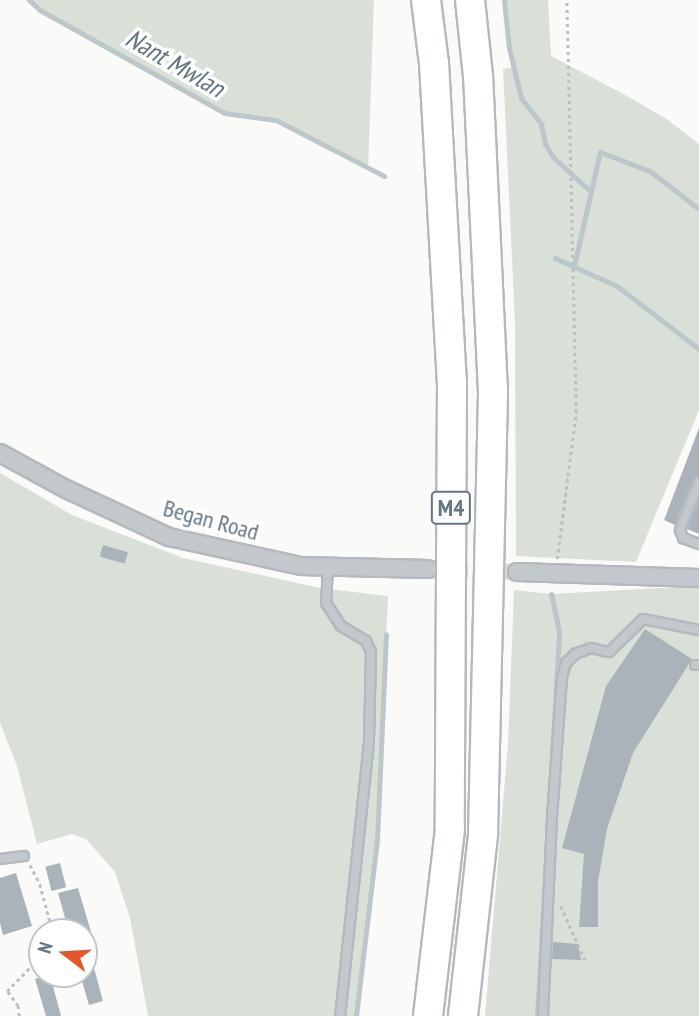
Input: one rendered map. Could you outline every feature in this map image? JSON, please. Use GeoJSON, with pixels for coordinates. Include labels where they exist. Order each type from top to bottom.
{"type":"FeatureCollection","features":[{"type":"Feature","properties":{"kind":"highway","name":"M4"},"geometry":{"type":"LineString","coordinates":[[426,0],[434,63],[452,382],[450,829],[428,1016]]}},
{"type":"Feature","properties":{"kind":"highway","name":"M4"},"geometry":{"type":"LineString","coordinates":[[463,1016],[483,834],[493,391],[478,76],[470,0]]}},
{"type":"Feature","properties":{"kind":"street","name":"Began Road"},"geometry":{"type":"LineString","coordinates":[[0,453],[66,489],[169,537],[301,566],[428,569]]}},
{"type":"Feature","properties":{"kind":"street"},"geometry":{"type":"LineString","coordinates":[[517,572],[699,578]]}},
{"type":"Feature","properties":{"kind":"lane"},"geometry":{"type":"LineString","coordinates":[[699,482],[680,530],[683,538],[699,544]]}},
{"type":"Feature","properties":{"kind":"lane"},"geometry":{"type":"LineString","coordinates":[[328,566],[326,603],[341,626],[366,641],[371,652],[369,742],[340,1016]]}},
{"type":"Feature","properties":{"kind":"lane"},"geometry":{"type":"LineString","coordinates":[[543,1016],[551,896],[552,817],[562,677],[566,663],[575,654],[591,648],[609,652],[643,619],[699,630]]}},
{"type":"Feature","properties":{"kind":"lane"},"geometry":{"type":"LineString","coordinates":[[0,859],[24,856]]}},
{"type":"Feature","properties":{"kind":"path"},"geometry":{"type":"LineString","coordinates":[[557,573],[576,412],[567,0]]}},
{"type":"Feature","properties":{"kind":"path"},"geometry":{"type":"LineString","coordinates":[[24,856],[40,884],[49,918]]}},
{"type":"Feature","properties":{"kind":"path"},"geometry":{"type":"LineString","coordinates":[[551,896],[557,897],[585,960]]}},
{"type":"Feature","properties":{"kind":"path"},"geometry":{"type":"LineString","coordinates":[[19,1016],[18,1006],[7,992],[28,970]]}},
{"type":"Feature","properties":{"kind":"shaded area"},"geometry":{"type":"Polygon","coordinates":[[[29,0],[374,0],[368,170],[276,120],[224,113],[40,10],[29,0]]]}},
{"type":"Feature","properties":{"kind":"shaded area"},"geometry":{"type":"Polygon","coordinates":[[[504,0],[548,0],[551,56],[668,120],[699,144],[699,410],[636,562],[516,556],[515,322],[503,69],[515,67],[509,48],[504,0]]]}},
{"type":"Feature","properties":{"kind":"shaded area"},"geometry":{"type":"Polygon","coordinates":[[[0,473],[72,515],[183,558],[320,588],[388,596],[377,840],[356,1016],[148,1016],[130,918],[115,872],[86,839],[72,834],[37,844],[17,766],[0,723],[0,473]]]}},
{"type":"Feature","properties":{"kind":"shaded area"},"geometry":{"type":"Polygon","coordinates":[[[699,586],[699,1016],[485,1016],[508,744],[514,590],[551,594],[699,586]]]}},
{"type":"Feature","properties":{"kind":"building"},"geometry":{"type":"Polygon","coordinates":[[[699,428],[699,476],[693,480],[675,525],[664,520],[699,428]]]}},
{"type":"Feature","properties":{"kind":"building"},"geometry":{"type":"Polygon","coordinates":[[[699,500],[699,534],[687,529],[699,500]]]}},
{"type":"Feature","properties":{"kind":"building"},"geometry":{"type":"Polygon","coordinates":[[[103,545],[128,552],[125,564],[100,557],[103,545]]]}},
{"type":"Feature","properties":{"kind":"building"},"geometry":{"type":"Polygon","coordinates":[[[645,629],[692,659],[633,753],[607,829],[598,881],[598,927],[579,927],[584,854],[562,848],[606,686],[645,629]]]}},
{"type":"Feature","properties":{"kind":"building"},"geometry":{"type":"Polygon","coordinates":[[[60,863],[66,887],[51,891],[45,867],[60,863]]]}},
{"type":"Feature","properties":{"kind":"building"},"geometry":{"type":"Polygon","coordinates":[[[16,873],[30,918],[28,927],[3,935],[0,923],[0,878],[16,873]]]}},
{"type":"Feature","properties":{"kind":"building"},"geometry":{"type":"Polygon","coordinates":[[[78,888],[87,918],[65,918],[58,893],[78,888]]]}},
{"type":"Feature","properties":{"kind":"building"},"geometry":{"type":"Polygon","coordinates":[[[553,942],[578,944],[581,960],[552,959],[553,942]]]}},
{"type":"Feature","properties":{"kind":"building"},"geometry":{"type":"Polygon","coordinates":[[[98,983],[103,1001],[89,1005],[84,988],[98,988],[98,983]]]}},
{"type":"Feature","properties":{"kind":"building"},"geometry":{"type":"Polygon","coordinates":[[[38,988],[53,988],[61,1016],[46,1016],[38,988]]]}},
{"type":"Feature","properties":{"kind":"waterway","name":"Nant Mwlan"},"geometry":{"type":"LineString","coordinates":[[29,0],[40,10],[224,113],[276,120],[384,176]]}},
{"type":"Feature","properties":{"kind":"waterway"},"geometry":{"type":"LineString","coordinates":[[504,0],[509,48],[521,98],[541,124],[545,144],[553,157],[589,190]]}},
{"type":"Feature","properties":{"kind":"waterway"},"geometry":{"type":"LineString","coordinates":[[574,266],[600,152],[650,171],[699,209]]}},
{"type":"Feature","properties":{"kind":"waterway","name":"Nant Mwlan"},"geometry":{"type":"LineString","coordinates":[[555,258],[617,286],[699,349]]}},
{"type":"Feature","properties":{"kind":"waterway"},"geometry":{"type":"LineString","coordinates":[[537,1016],[559,631],[551,594]]}},
{"type":"Feature","properties":{"kind":"waterway"},"geometry":{"type":"LineString","coordinates":[[356,1016],[377,840],[386,634]]}},
{"type":"Feature","properties":{"kind":"tunnel"},"geometry":{"type":"LineString","coordinates":[[428,569],[517,572]]}}]}
